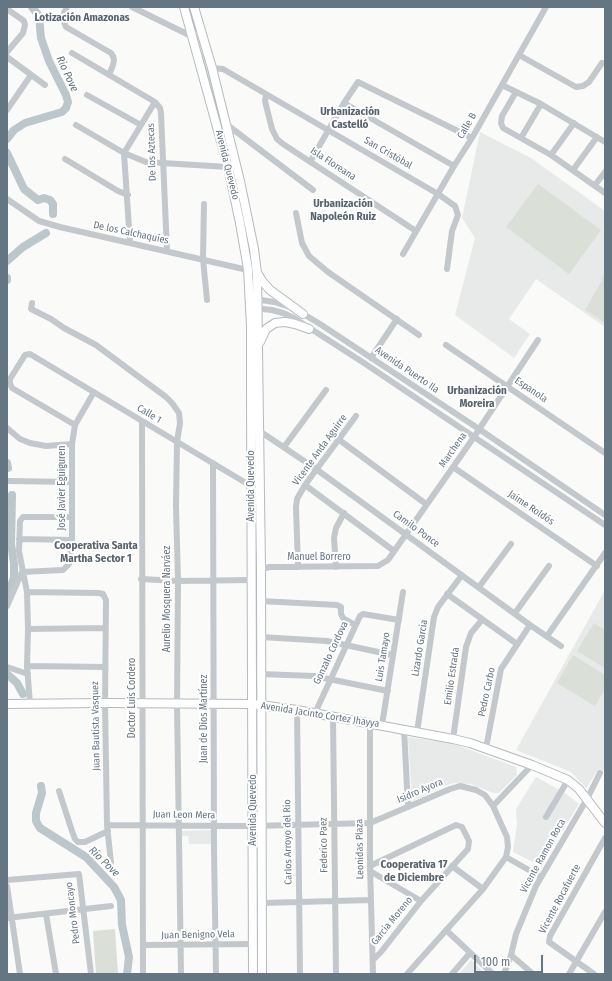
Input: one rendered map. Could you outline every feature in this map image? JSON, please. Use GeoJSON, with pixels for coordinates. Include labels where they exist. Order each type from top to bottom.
{"type":"FeatureCollection","features":[{"type":"Feature","properties":{"kind":"main road","name":"Avenida Quevedo"},"geometry":{"type":"LineString","coordinates":[[184,7],[228,167],[254,298]]}},
{"type":"Feature","properties":{"kind":"main road","name":"Avenida Quevedo"},"geometry":{"type":"LineString","coordinates":[[194,7],[212,68],[240,181],[254,249],[257,273],[254,298],[256,486],[261,569],[260,674],[257,705]]}},
{"type":"Feature","properties":{"kind":"main road"},"geometry":{"type":"LineString","coordinates":[[257,273],[270,290],[303,314]]}},
{"type":"Feature","properties":{"kind":"main road","name":"Avenida Quevedo"},"geometry":{"type":"LineString","coordinates":[[254,308],[259,348],[258,430],[251,580],[257,705],[258,826],[262,903],[262,974]]}},
{"type":"Feature","properties":{"kind":"main road"},"geometry":{"type":"LineString","coordinates":[[259,348],[264,332],[275,323],[285,322],[309,329]]}},
{"type":"Feature","properties":{"kind":"main road","name":"Avenida Jacinto Cortez Jhayya"},"geometry":{"type":"LineString","coordinates":[[7,704],[214,703],[257,705],[297,710],[404,729],[453,739],[486,748],[568,780],[579,789],[605,823]]}},
{"type":"Feature","properties":{"kind":"main road","name":"Avenida Quevedo"},"geometry":{"type":"LineString","coordinates":[[253,974],[258,826]]}},
{"type":"Feature","properties":{"kind":"street"},"geometry":{"type":"LineString","coordinates":[[67,7],[63,15],[63,20],[66,27],[111,53],[113,56],[113,65],[109,75]]}},
{"type":"Feature","properties":{"kind":"street"},"geometry":{"type":"LineString","coordinates":[[132,7],[191,36],[201,33]]}},
{"type":"Feature","properties":{"kind":"street","name":"Calle B"},"geometry":{"type":"LineString","coordinates":[[403,254],[472,138],[546,7]]}},
{"type":"Feature","properties":{"kind":"street"},"geometry":{"type":"LineString","coordinates":[[7,9],[24,21],[25,25],[23,33],[7,52]]}},
{"type":"Feature","properties":{"kind":"street"},"geometry":{"type":"LineString","coordinates":[[72,53],[155,102],[124,153],[130,243]]}},
{"type":"Feature","properties":{"kind":"street"},"geometry":{"type":"LineString","coordinates":[[519,55],[576,87],[583,86],[589,82],[602,63]]}},
{"type":"Feature","properties":{"kind":"street"},"geometry":{"type":"LineString","coordinates":[[7,57],[45,86]]}},
{"type":"Feature","properties":{"kind":"street","name":"San Cristóbal"},"geometry":{"type":"LineString","coordinates":[[212,68],[223,69],[438,194],[455,206],[458,215],[452,231],[447,269]]}},
{"type":"Feature","properties":{"kind":"street"},"geometry":{"type":"LineString","coordinates":[[7,110],[31,75]]}},
{"type":"Feature","properties":{"kind":"street"},"geometry":{"type":"LineString","coordinates":[[310,162],[344,102],[356,83],[360,82],[472,138]]}},
{"type":"Feature","properties":{"kind":"street"},"geometry":{"type":"LineString","coordinates":[[502,85],[541,104],[605,142]]}},
{"type":"Feature","properties":{"kind":"street"},"geometry":{"type":"LineString","coordinates":[[516,92],[502,116],[500,123],[503,128],[551,154],[605,193]]}},
{"type":"Feature","properties":{"kind":"street"},"geometry":{"type":"LineString","coordinates":[[87,95],[140,125]]}},
{"type":"Feature","properties":{"kind":"street","name":"Isla Floreana"},"geometry":{"type":"LineString","coordinates":[[266,95],[265,101],[272,129],[277,138],[283,144],[416,231]]}},
{"type":"Feature","properties":{"kind":"street","name":"De los Aztecas"},"geometry":{"type":"LineString","coordinates":[[155,102],[160,108],[161,113],[167,251]]}},
{"type":"Feature","properties":{"kind":"street"},"geometry":{"type":"LineString","coordinates":[[344,102],[454,166]]}},
{"type":"Feature","properties":{"kind":"street"},"geometry":{"type":"LineString","coordinates":[[521,138],[541,104]]}},
{"type":"Feature","properties":{"kind":"street"},"geometry":{"type":"LineString","coordinates":[[551,154],[574,123]]}},
{"type":"Feature","properties":{"kind":"street"},"geometry":{"type":"LineString","coordinates":[[226,124],[313,190]]}},
{"type":"Feature","properties":{"kind":"street"},"geometry":{"type":"LineString","coordinates":[[76,125],[124,153],[146,162],[228,167]]}},
{"type":"Feature","properties":{"kind":"street"},"geometry":{"type":"LineString","coordinates":[[573,170],[597,137]]}},
{"type":"Feature","properties":{"kind":"street"},"geometry":{"type":"LineString","coordinates":[[65,159],[118,191],[128,195]]}},
{"type":"Feature","properties":{"kind":"street"},"geometry":{"type":"LineString","coordinates":[[595,185],[605,172]]}},
{"type":"Feature","properties":{"kind":"street","name":"De los Calchaquíes"},"geometry":{"type":"LineString","coordinates":[[7,199],[39,221],[60,228],[248,269],[257,273]]}},
{"type":"Feature","properties":{"kind":"street"},"geometry":{"type":"LineString","coordinates":[[204,204],[203,259],[207,300]]}},
{"type":"Feature","properties":{"kind":"street"},"geometry":{"type":"LineString","coordinates":[[296,213],[302,244],[309,256],[328,272],[419,335]]}},
{"type":"Feature","properties":{"kind":"street","name":"Avenida Puerto Ila"},"geometry":{"type":"LineString","coordinates":[[254,298],[285,305],[303,314],[605,515]]}},
{"type":"Feature","properties":{"kind":"street","name":"Aurelio Mosquera Narváez"},"geometry":{"type":"LineString","coordinates":[[32,303],[30,308],[33,311],[51,319],[64,328],[96,345],[172,403],[177,410],[179,418],[176,506],[181,974]]}},
{"type":"Feature","properties":{"kind":"street","name":"Avenida Puerto Ila"},"geometry":{"type":"LineString","coordinates":[[254,308],[283,313],[294,318],[364,363],[605,525]]}},
{"type":"Feature","properties":{"kind":"street"},"geometry":{"type":"LineString","coordinates":[[371,358],[397,319]]}},
{"type":"Feature","properties":{"kind":"street","name":"Marchena"},"geometry":{"type":"LineString","coordinates":[[378,566],[388,560],[407,534],[426,504],[479,430],[538,340]]}},
{"type":"Feature","properties":{"kind":"street","name":"Espanola"},"geometry":{"type":"LineString","coordinates":[[446,345],[605,453]]}},
{"type":"Feature","properties":{"kind":"street","name":"Calle 1"},"geometry":{"type":"LineString","coordinates":[[75,425],[12,388],[10,379],[23,357],[30,354],[142,422],[256,486]]}},
{"type":"Feature","properties":{"kind":"street"},"geometry":{"type":"LineString","coordinates":[[284,447],[326,390]]}},
{"type":"Feature","properties":{"kind":"street","name":"José Javier Eguiguren"},"geometry":{"type":"LineString","coordinates":[[22,572],[63,570],[68,564],[72,540],[72,444],[75,425],[94,392]]}},
{"type":"Feature","properties":{"kind":"street","name":"Vicente Anda Aguirre"},"geometry":{"type":"LineString","coordinates":[[298,567],[297,499],[304,485],[356,416]]}},
{"type":"Feature","properties":{"kind":"street","name":"Doctor Luis Cordero"},"geometry":{"type":"LineString","coordinates":[[142,422],[141,580],[143,974]]}},
{"type":"Feature","properties":{"kind":"street"},"geometry":{"type":"LineString","coordinates":[[7,428],[20,439],[30,443],[46,446],[72,444]]}},
{"type":"Feature","properties":{"kind":"street","name":"Camilo Ponce"},"geometry":{"type":"LineString","coordinates":[[258,430],[316,469],[561,646]]}},
{"type":"Feature","properties":{"kind":"street"},"geometry":{"type":"LineString","coordinates":[[338,439],[426,504]]}},
{"type":"Feature","properties":{"kind":"street","name":"Juan de Dios Martínez"},"geometry":{"type":"LineString","coordinates":[[213,463],[216,974]]}},
{"type":"Feature","properties":{"kind":"street","name":"Jaime Roldós"},"geometry":{"type":"LineString","coordinates":[[453,467],[597,566]]}},
{"type":"Feature","properties":{"kind":"street"},"geometry":{"type":"LineString","coordinates":[[7,481],[72,482]]}},
{"type":"Feature","properties":{"kind":"street"},"geometry":{"type":"LineString","coordinates":[[304,485],[394,551]]}},
{"type":"Feature","properties":{"kind":"street"},"geometry":{"type":"LineString","coordinates":[[336,567],[334,538],[336,528],[344,513]]}},
{"type":"Feature","properties":{"kind":"street"},"geometry":{"type":"LineString","coordinates":[[29,704],[27,666],[27,592],[19,551],[20,521],[23,517],[72,517]]}},
{"type":"Feature","properties":{"kind":"street"},"geometry":{"type":"LineString","coordinates":[[19,539],[72,540]]}},
{"type":"Feature","properties":{"kind":"street"},"geometry":{"type":"LineString","coordinates":[[479,588],[511,544]]}},
{"type":"Feature","properties":{"kind":"street"},"geometry":{"type":"LineString","coordinates":[[547,636],[605,554]]}},
{"type":"Feature","properties":{"kind":"street","name":"Manuel Borrero"},"geometry":{"type":"LineString","coordinates":[[261,569],[270,567],[378,566]]}},
{"type":"Feature","properties":{"kind":"street"},"geometry":{"type":"LineString","coordinates":[[514,613],[548,566]]}},
{"type":"Feature","properties":{"kind":"street"},"geometry":{"type":"LineString","coordinates":[[7,606],[22,572]]}},
{"type":"Feature","properties":{"kind":"street","name":"Lizardo Garcia"},"geometry":{"type":"LineString","coordinates":[[417,732],[434,617],[438,607],[462,575]]}},
{"type":"Feature","properties":{"kind":"street"},"geometry":{"type":"LineString","coordinates":[[141,580],[251,580]]}},
{"type":"Feature","properties":{"kind":"street","name":"Juan Bautista Vasquez"},"geometry":{"type":"LineString","coordinates":[[27,592],[99,593],[102,594],[106,600],[105,703],[107,828],[111,863]]}},
{"type":"Feature","properties":{"kind":"street","name":"Luis Tamayo"},"geometry":{"type":"LineString","coordinates":[[382,725],[403,592]]}},
{"type":"Feature","properties":{"kind":"street"},"geometry":{"type":"LineString","coordinates":[[447,594],[517,644]]}},
{"type":"Feature","properties":{"kind":"street"},"geometry":{"type":"LineString","coordinates":[[260,601],[338,605],[341,607],[342,616],[355,625]]}},
{"type":"Feature","properties":{"kind":"street","name":"Gonzalo Cordova"},"geometry":{"type":"LineString","coordinates":[[315,713],[345,645],[360,616],[363,614],[399,620]]}},
{"type":"Feature","properties":{"kind":"street","name":"Emilio Estrada"},"geometry":{"type":"LineString","coordinates":[[453,739],[466,647],[471,633],[482,620]]}},
{"type":"Feature","properties":{"kind":"street","name":"Pedro Carbo"},"geometry":{"type":"LineString","coordinates":[[486,748],[501,669],[530,625]]}},
{"type":"Feature","properties":{"kind":"street"},"geometry":{"type":"LineString","coordinates":[[28,629],[105,628]]}},
{"type":"Feature","properties":{"kind":"street"},"geometry":{"type":"LineString","coordinates":[[261,637],[327,641],[392,655]]}},
{"type":"Feature","properties":{"kind":"street"},"geometry":{"type":"LineString","coordinates":[[27,666],[105,667]]}},
{"type":"Feature","properties":{"kind":"street"},"geometry":{"type":"LineString","coordinates":[[7,667],[28,674]]}},
{"type":"Feature","properties":{"kind":"street"},"geometry":{"type":"LineString","coordinates":[[260,674],[314,676],[388,691]]}},
{"type":"Feature","properties":{"kind":"street","name":"Carlos Arroyo del Rio"},"geometry":{"type":"LineString","coordinates":[[297,710],[300,974]]}},
{"type":"Feature","properties":{"kind":"street","name":"Federico Paez"},"geometry":{"type":"LineString","coordinates":[[332,716],[336,974]]}},
{"type":"Feature","properties":{"kind":"street","name":"Leonidas Plaza"},"geometry":{"type":"LineString","coordinates":[[370,723],[370,868],[373,974]]}},
{"type":"Feature","properties":{"kind":"street"},"geometry":{"type":"LineString","coordinates":[[404,729],[408,807]]}},
{"type":"Feature","properties":{"kind":"street"},"geometry":{"type":"LineString","coordinates":[[493,806],[532,765]]}},
{"type":"Feature","properties":{"kind":"street","name":"Vicente Ramon Roca"},"geometry":{"type":"LineString","coordinates":[[504,974],[511,955],[516,934],[541,877],[587,799],[600,773]]}},
{"type":"Feature","properties":{"kind":"street"},"geometry":{"type":"LineString","coordinates":[[546,817],[568,780]]}},
{"type":"Feature","properties":{"kind":"street","name":"Isidro Ayora"},"geometry":{"type":"LineString","coordinates":[[258,826],[370,823],[450,788],[460,786],[485,795],[493,806],[507,837],[508,847],[506,857]]}},
{"type":"Feature","properties":{"kind":"street"},"geometry":{"type":"LineString","coordinates":[[59,791],[72,831],[78,842],[85,842],[107,828]]}},
{"type":"Feature","properties":{"kind":"street","name":"Juan Leon Mera"},"geometry":{"type":"LineString","coordinates":[[107,828],[143,825],[258,826]]}},
{"type":"Feature","properties":{"kind":"street","name":"Garcia Moreno"},"geometry":{"type":"LineString","coordinates":[[370,868],[452,826],[459,825],[462,828],[469,844],[468,849],[421,901],[382,952],[373,960]]}},
{"type":"Feature","properties":{"kind":"street","name":"Vicente Rocafuerte"},"geometry":{"type":"LineString","coordinates":[[594,974],[549,942],[550,936],[605,838]]}},
{"type":"Feature","properties":{"kind":"street"},"geometry":{"type":"LineString","coordinates":[[407,974],[483,889],[506,857],[541,877]]}},
{"type":"Feature","properties":{"kind":"street"},"geometry":{"type":"LineString","coordinates":[[452,866],[483,889]]}},
{"type":"Feature","properties":{"kind":"street"},"geometry":{"type":"LineString","coordinates":[[370,868],[421,901]]}},
{"type":"Feature","properties":{"kind":"street","name":"Pedro Moncayo"},"geometry":{"type":"LineString","coordinates":[[7,880],[79,874],[82,910],[91,974]]}},
{"type":"Feature","properties":{"kind":"street"},"geometry":{"type":"LineString","coordinates":[[7,886],[9,917],[20,974]]}},
{"type":"Feature","properties":{"kind":"street"},"geometry":{"type":"LineString","coordinates":[[262,903],[371,900]]}},
{"type":"Feature","properties":{"kind":"street"},"geometry":{"type":"LineString","coordinates":[[9,917],[111,906]]}},
{"type":"Feature","properties":{"kind":"street"},"geometry":{"type":"LineString","coordinates":[[569,974],[605,912]]}},
{"type":"Feature","properties":{"kind":"street"},"geometry":{"type":"LineString","coordinates":[[46,914],[56,974]]}},
{"type":"Feature","properties":{"kind":"street"},"geometry":{"type":"LineString","coordinates":[[446,930],[493,974]]}},
{"type":"Feature","properties":{"kind":"street","name":"Juan Benigno Vela"},"geometry":{"type":"LineString","coordinates":[[143,945],[180,946],[253,944]]}},
{"type":"Feature","properties":{"kind":"street"},"geometry":{"type":"LineString","coordinates":[[452,974],[470,953]]}},
{"type":"Feature","properties":{"kind":"street"},"geometry":{"type":"LineString","coordinates":[[511,955],[533,974]]}},
{"type":"Feature","properties":{"kind":"shaded area"},"geometry":{"type":"Polygon","coordinates":[[[203,53],[234,172],[253,265],[250,265],[200,55],[203,53]]]}},
{"type":"Feature","properties":{"kind":"shaded area"},"geometry":{"type":"Polygon","coordinates":[[[480,132],[531,158],[605,211],[605,327],[536,279],[509,319],[530,334],[514,358],[455,315],[475,238],[462,218],[480,132]]]}},
{"type":"Feature","properties":{"kind":"shaded area"},"geometry":{"type":"Polygon","coordinates":[[[538,184],[601,230],[569,274],[506,227],[538,184]]]}},
{"type":"Feature","properties":{"kind":"shaded area"},"geometry":{"type":"Polygon","coordinates":[[[605,270],[605,323],[585,310],[601,282],[605,270]]]}},
{"type":"Feature","properties":{"kind":"shaded area"},"geometry":{"type":"Polygon","coordinates":[[[605,590],[605,771],[599,769],[586,788],[571,772],[516,750],[605,590]]]}},
{"type":"Feature","properties":{"kind":"shaded area"},"geometry":{"type":"Polygon","coordinates":[[[594,623],[605,630],[605,668],[577,651],[594,623]]]}},
{"type":"Feature","properties":{"kind":"shaded area"},"geometry":{"type":"Polygon","coordinates":[[[573,655],[605,675],[605,689],[595,706],[557,683],[573,655]]]}},
{"type":"Feature","properties":{"kind":"shaded area"},"geometry":{"type":"Polygon","coordinates":[[[408,737],[454,744],[516,767],[517,775],[499,793],[493,793],[471,784],[453,783],[412,801],[408,737]]]}},
{"type":"Feature","properties":{"kind":"shaded area"},"geometry":{"type":"Polygon","coordinates":[[[536,777],[565,793],[579,804],[541,866],[513,852],[517,824],[516,809],[536,777]]]}},
{"type":"Feature","properties":{"kind":"shaded area"},"geometry":{"type":"Polygon","coordinates":[[[211,830],[211,844],[189,844],[188,836],[182,836],[182,831],[211,830]]]}},
{"type":"Feature","properties":{"kind":"shaded area"},"geometry":{"type":"Polygon","coordinates":[[[115,929],[118,974],[96,974],[93,931],[115,929]]]}},
{"type":"Feature","properties":{"kind":"shaded area"},"geometry":{"type":"Polygon","coordinates":[[[471,960],[486,974],[459,974],[471,960]]]}},
{"type":"Feature","properties":{"kind":"waterway","name":"Rio Pove"},"geometry":{"type":"LineString","coordinates":[[7,139],[14,130],[25,123],[62,112],[66,108],[68,102],[49,61],[41,38],[39,16],[32,7]]}},
{"type":"Feature","properties":{"kind":"waterway","name":"Rio Pove"},"geometry":{"type":"LineString","coordinates":[[7,153],[24,189],[38,200],[44,198],[50,200],[53,204],[53,214]]}},
{"type":"Feature","properties":{"kind":"waterway","name":"Rio Pove"},"geometry":{"type":"LineString","coordinates":[[7,261],[23,247],[46,233]]}},
{"type":"Feature","properties":{"kind":"waterway","name":"Rio Pove"},"geometry":{"type":"LineString","coordinates":[[7,463],[8,468]]}},
{"type":"Feature","properties":{"kind":"waterway","name":"Río Pove"},"geometry":{"type":"LineString","coordinates":[[7,595],[14,578],[14,563],[11,544],[12,495]]}},
{"type":"Feature","properties":{"kind":"waterway","name":"Río Pove"},"geometry":{"type":"LineString","coordinates":[[7,674],[17,683],[23,694]]}},
{"type":"Feature","properties":{"kind":"waterway","name":"Río Pove"},"geometry":{"type":"LineString","coordinates":[[41,786],[42,793],[36,813],[36,821],[40,828],[86,857],[114,887],[121,900],[122,925],[129,957],[127,974]]}},
{"type":"Feature","properties":{"kind":"district","name":"Lotización Amazonas"},"geometry":{"type":"Point","coordinates":[82,18]}},
{"type":"Feature","properties":{"kind":"district","name":"Urbanización Castelló"},"geometry":{"type":"Point","coordinates":[350,118]}},
{"type":"Feature","properties":{"kind":"district","name":"Urbanización Napoleón Ruiz"},"geometry":{"type":"Point","coordinates":[343,210]}},
{"type":"Feature","properties":{"kind":"district","name":"Urbanización Moreira"},"geometry":{"type":"Point","coordinates":[477,397]}},
{"type":"Feature","properties":{"kind":"district","name":"Cooperativa Santa Martha Sector 1"},"geometry":{"type":"Point","coordinates":[96,552]}},
{"type":"Feature","properties":{"kind":"district","name":"Cooperativa 17 de Diciembre"},"geometry":{"type":"Point","coordinates":[414,871]}}]}
